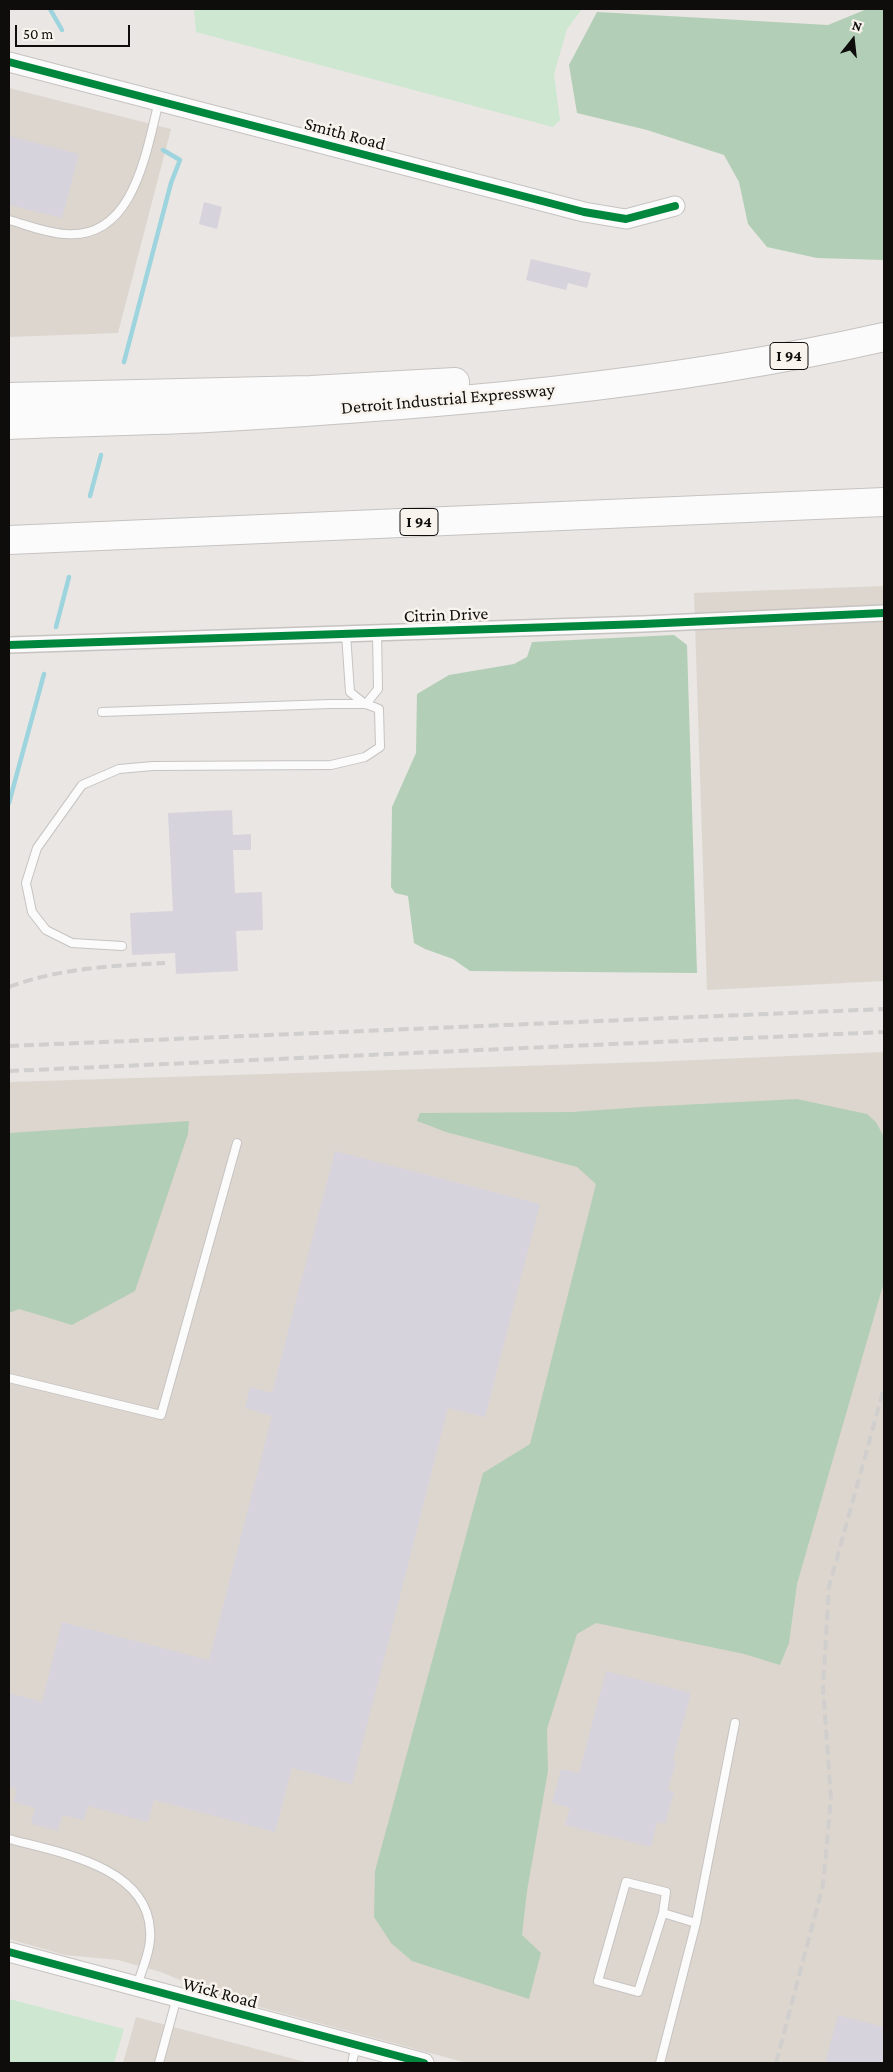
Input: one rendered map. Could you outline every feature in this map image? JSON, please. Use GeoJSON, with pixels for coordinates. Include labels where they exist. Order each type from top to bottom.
{"type":"FeatureCollection","features":[{"type":"Feature","properties":{"kind":"highway","name":"Detroit Industrial Expressway"},"geometry":{"type":"LineString","coordinates":[[9,425],[206,418],[475,400],[723,368],[884,337]]}},
{"type":"Feature","properties":{"kind":"highway"},"geometry":{"type":"LineString","coordinates":[[9,397],[311,390],[723,368]]}},
{"type":"Feature","properties":{"kind":"highway","name":"I 94"},"geometry":{"type":"LineString","coordinates":[[9,540],[884,502]]}},
{"type":"Feature","properties":{"kind":"street","name":"Smith Road"},"geometry":{"type":"LineString","coordinates":[[9,62],[584,212],[626,219],[675,206]]}},
{"type":"Feature","properties":{"kind":"street","name":"Citrin Drive"},"geometry":{"type":"LineString","coordinates":[[9,646],[884,613]]}},
{"type":"Feature","properties":{"kind":"street","name":"Wick Road"},"geometry":{"type":"LineString","coordinates":[[9,1952],[424,2063]]}},
{"type":"Feature","properties":{"kind":"lane"},"geometry":{"type":"LineString","coordinates":[[9,220],[64,234],[94,232],[117,215],[138,180],[159,101]]}},
{"type":"Feature","properties":{"kind":"lane"},"geometry":{"type":"LineString","coordinates":[[102,712],[366,704],[378,689],[377,633]]}},
{"type":"Feature","properties":{"kind":"lane"},"geometry":{"type":"LineString","coordinates":[[122,946],[72,942],[46,930],[32,912],[26,883],[37,848],[82,786],[119,769],[153,766],[331,765],[365,757],[380,747],[379,709],[366,704],[350,692],[346,634]]}},
{"type":"Feature","properties":{"kind":"lane"},"geometry":{"type":"LineString","coordinates":[[9,1378],[161,1415],[237,1143]]}},
{"type":"Feature","properties":{"kind":"lane"},"geometry":{"type":"LineString","coordinates":[[660,2063],[696,1924],[735,1723]]}},
{"type":"Feature","properties":{"kind":"lane"},"geometry":{"type":"LineString","coordinates":[[9,1839],[83,1860],[114,1874],[129,1886],[143,1905],[151,1932],[137,1986]]}},
{"type":"Feature","properties":{"kind":"lane"},"geometry":{"type":"LineString","coordinates":[[626,1882],[666,1892],[663,1913],[638,1992],[598,1981],[626,1882]]}},
{"type":"Feature","properties":{"kind":"lane"},"geometry":{"type":"LineString","coordinates":[[663,1913],[696,1924]]}},
{"type":"Feature","properties":{"kind":"lane"},"geometry":{"type":"LineString","coordinates":[[159,2063],[177,1997]]}},
{"type":"Feature","properties":{"kind":"lane"},"geometry":{"type":"LineString","coordinates":[[352,2063],[356,2045]]}},
{"type":"Feature","properties":{"kind":"shaded area"},"geometry":{"type":"Polygon","coordinates":[[[9,88],[171,129],[118,333],[9,337],[9,88]]]}},
{"type":"Feature","properties":{"kind":"shaded area"},"geometry":{"type":"Polygon","coordinates":[[[884,586],[884,981],[707,990],[694,593],[884,586]]]}},
{"type":"Feature","properties":{"kind":"shaded area"},"geometry":{"type":"Polygon","coordinates":[[[884,1052],[884,2063],[467,2063],[215,1995],[161,1972],[118,1960],[65,1955],[9,1939],[9,1082],[649,1062],[884,1052]]]}},
{"type":"Feature","properties":{"kind":"shaded area"},"geometry":{"type":"Polygon","coordinates":[[[136,2017],[309,2063],[123,2063],[136,2017]]]}},
{"type":"Feature","properties":{"kind":"green space"},"geometry":{"type":"Polygon","coordinates":[[[194,9],[582,9],[567,29],[554,74],[560,120],[553,127],[196,32],[194,9]]]}},
{"type":"Feature","properties":{"kind":"green space"},"geometry":{"type":"Polygon","coordinates":[[[867,9],[884,9],[884,260],[817,258],[767,247],[748,224],[739,182],[724,155],[647,130],[577,113],[569,65],[597,12],[828,25],[867,9]]]}},
{"type":"Feature","properties":{"kind":"green space"},"geometry":{"type":"Polygon","coordinates":[[[674,635],[687,645],[697,973],[470,971],[453,959],[414,943],[408,896],[395,893],[391,887],[392,807],[416,753],[417,694],[449,675],[514,664],[527,657],[532,642],[674,635]]]}},
{"type":"Feature","properties":{"kind":"green space"},"geometry":{"type":"Polygon","coordinates":[[[797,1099],[867,1114],[876,1122],[884,1137],[884,1282],[797,1584],[789,1643],[780,1665],[744,1654],[596,1623],[577,1634],[547,1729],[548,1771],[527,1891],[522,1935],[541,1953],[529,1999],[412,1961],[391,1943],[374,1917],[375,1871],[483,1473],[530,1444],[596,1184],[577,1167],[446,1132],[417,1121],[420,1113],[572,1112],[797,1099]]]}},
{"type":"Feature","properties":{"kind":"green space"},"geometry":{"type":"Polygon","coordinates":[[[189,1121],[188,1134],[135,1291],[72,1325],[19,1309],[9,1313],[9,1133],[189,1121]]]}},
{"type":"Feature","properties":{"kind":"green space"},"geometry":{"type":"Polygon","coordinates":[[[9,1999],[124,2029],[114,2063],[9,2063],[9,1999]]]}},
{"type":"Feature","properties":{"kind":"building"},"geometry":{"type":"Polygon","coordinates":[[[9,136],[79,154],[62,218],[9,205],[9,136]]]}},
{"type":"Feature","properties":{"kind":"building"},"geometry":{"type":"Polygon","coordinates":[[[204,202],[222,207],[217,229],[199,224],[204,202]]]}},
{"type":"Feature","properties":{"kind":"building"},"geometry":{"type":"Polygon","coordinates":[[[531,259],[591,273],[587,288],[568,283],[566,290],[526,280],[531,259]]]}},
{"type":"Feature","properties":{"kind":"building"},"geometry":{"type":"Polygon","coordinates":[[[232,810],[233,835],[251,834],[251,850],[233,850],[235,893],[262,892],[263,930],[236,931],[238,971],[176,974],[175,953],[132,955],[130,913],[173,911],[168,813],[232,810]]]}},
{"type":"Feature","properties":{"kind":"building"},"geometry":{"type":"Polygon","coordinates":[[[335,1151],[540,1204],[485,1417],[448,1408],[352,1784],[292,1768],[275,1832],[154,1800],[148,1822],[88,1806],[84,1820],[62,1815],[58,1831],[31,1824],[35,1808],[13,1802],[17,1789],[9,1787],[9,1693],[42,1702],[62,1622],[209,1660],[272,1416],[245,1408],[250,1387],[272,1393],[335,1151]]]}},
{"type":"Feature","properties":{"kind":"building"},"geometry":{"type":"Polygon","coordinates":[[[606,1671],[691,1693],[673,1760],[676,1761],[668,1790],[674,1792],[665,1824],[657,1822],[651,1847],[565,1825],[570,1808],[552,1803],[561,1769],[579,1773],[606,1671]]]}},
{"type":"Feature","properties":{"kind":"building"},"geometry":{"type":"Polygon","coordinates":[[[838,2015],[884,2027],[884,2063],[825,2063],[838,2015]]]}},
{"type":"Feature","properties":{"kind":"waterway"},"geometry":{"type":"LineString","coordinates":[[50,9],[62,30]]}},
{"type":"Feature","properties":{"kind":"waterway"},"geometry":{"type":"LineString","coordinates":[[124,362],[171,183],[180,160],[163,150]]}},
{"type":"Feature","properties":{"kind":"waterway"},"geometry":{"type":"LineString","coordinates":[[90,496],[101,455]]}},
{"type":"Feature","properties":{"kind":"waterway"},"geometry":{"type":"LineString","coordinates":[[56,627],[69,577]]}},
{"type":"Feature","properties":{"kind":"waterway"},"geometry":{"type":"LineString","coordinates":[[9,803],[44,674]]}},
{"type":"Feature","properties":{"kind":"railway"},"geometry":{"type":"LineString","coordinates":[[9,987],[47,976],[86,969],[165,963]]}},
{"type":"Feature","properties":{"kind":"railway"},"geometry":{"type":"LineString","coordinates":[[9,1046],[884,1009]]}},
{"type":"Feature","properties":{"kind":"railway"},"geometry":{"type":"LineString","coordinates":[[9,1071],[884,1032]]}},
{"type":"Feature","properties":{"kind":"railway"},"geometry":{"type":"LineString","coordinates":[[776,2063],[823,1885],[831,1799],[823,1687],[829,1587],[884,1388]]}},
{"type":"Feature","properties":{"kind":"cycle path"},"geometry":{"type":"LineString","coordinates":[[9,62],[584,212],[626,219],[675,206]]}},
{"type":"Feature","properties":{"kind":"cycle path"},"geometry":{"type":"LineString","coordinates":[[9,645],[643,624],[884,613]]}},
{"type":"Feature","properties":{"kind":"cycle path"},"geometry":{"type":"LineString","coordinates":[[9,1952],[424,2063]]}}]}
